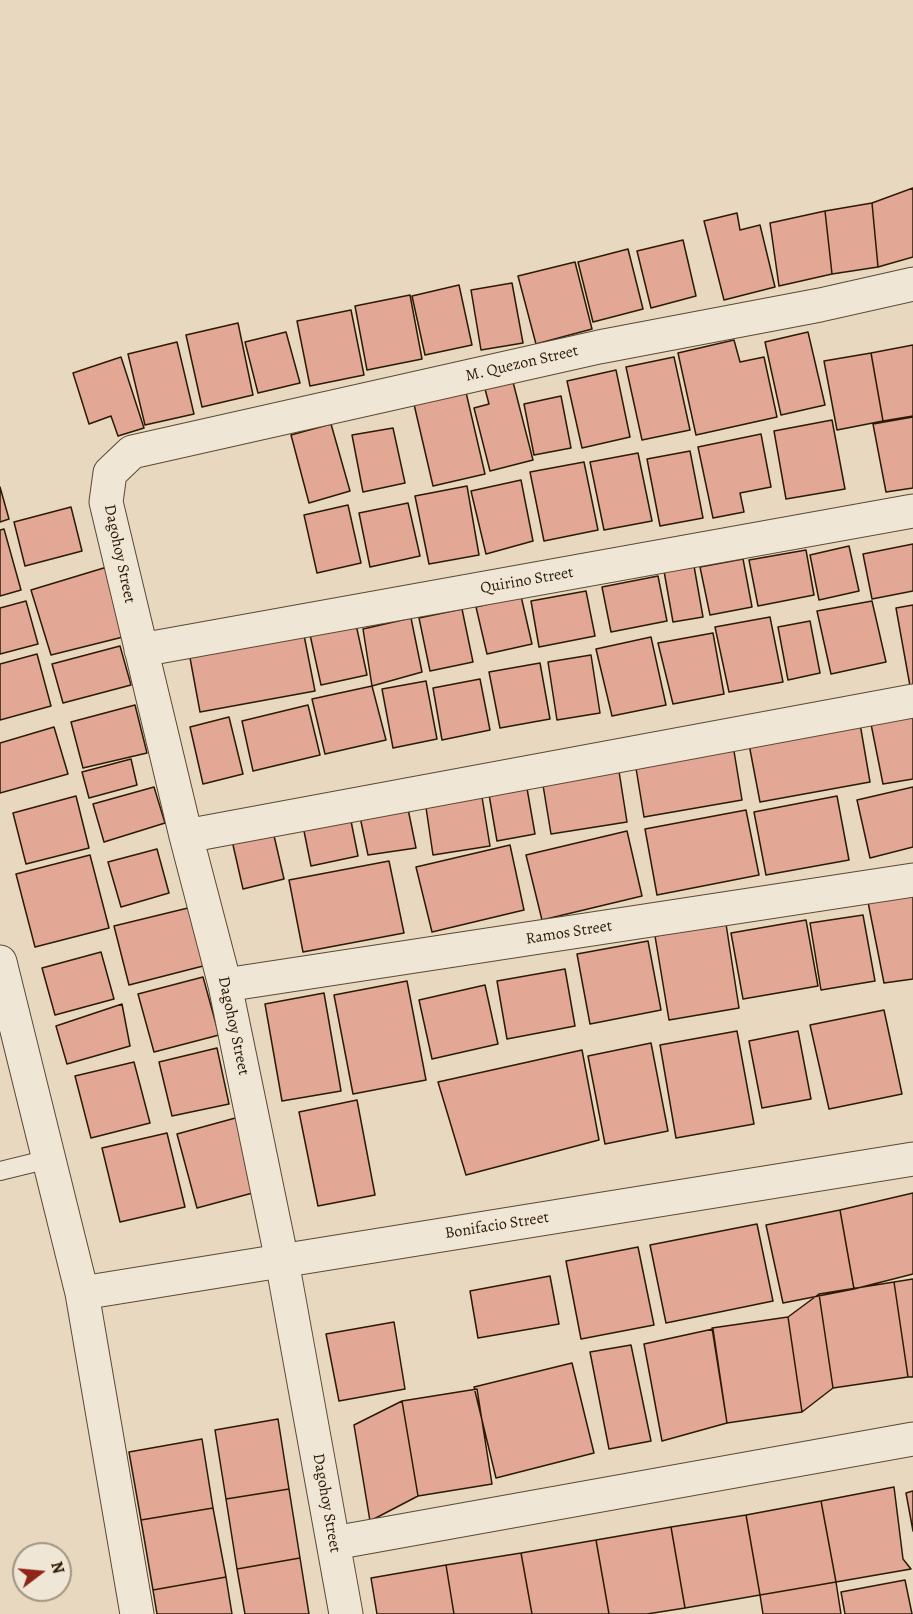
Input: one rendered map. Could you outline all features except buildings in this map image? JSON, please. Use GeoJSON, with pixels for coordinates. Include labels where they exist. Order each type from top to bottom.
{"type":"FeatureCollection","features":[{"type":"Feature","properties":{"kind":"street","name":"M. Quezon Street"},"geometry":{"type":"LineString","coordinates":[[132,452],[599,347],[820,305],[913,284]]}},
{"type":"Feature","properties":{"kind":"street","name":"Dagohoy Street"},"geometry":{"type":"LineString","coordinates":[[132,452],[110,473],[106,502],[186,836],[225,985],[282,1260],[346,1614]]}},
{"type":"Feature","properties":{"kind":"street","name":"Quirino Street"},"geometry":{"type":"LineString","coordinates":[[141,650],[913,511]]}},
{"type":"Feature","properties":{"kind":"street"},"geometry":{"type":"LineString","coordinates":[[186,836],[913,701]]}},
{"type":"Feature","properties":{"kind":"street","name":"Ramos Street"},"geometry":{"type":"LineString","coordinates":[[225,985],[913,880]]}},
{"type":"Feature","properties":{"kind":"street"},"geometry":{"type":"LineString","coordinates":[[0,962],[82,1293],[137,1614]]}},
{"type":"Feature","properties":{"kind":"street","name":"Bonifacio Street"},"geometry":{"type":"LineString","coordinates":[[82,1293],[913,1159]]}},
{"type":"Feature","properties":{"kind":"street"},"geometry":{"type":"LineString","coordinates":[[334,1543],[913,1439]]}},
{"type":"Feature","properties":{"kind":"lane"},"geometry":{"type":"LineString","coordinates":[[0,1171],[48,1160]]}}]}
